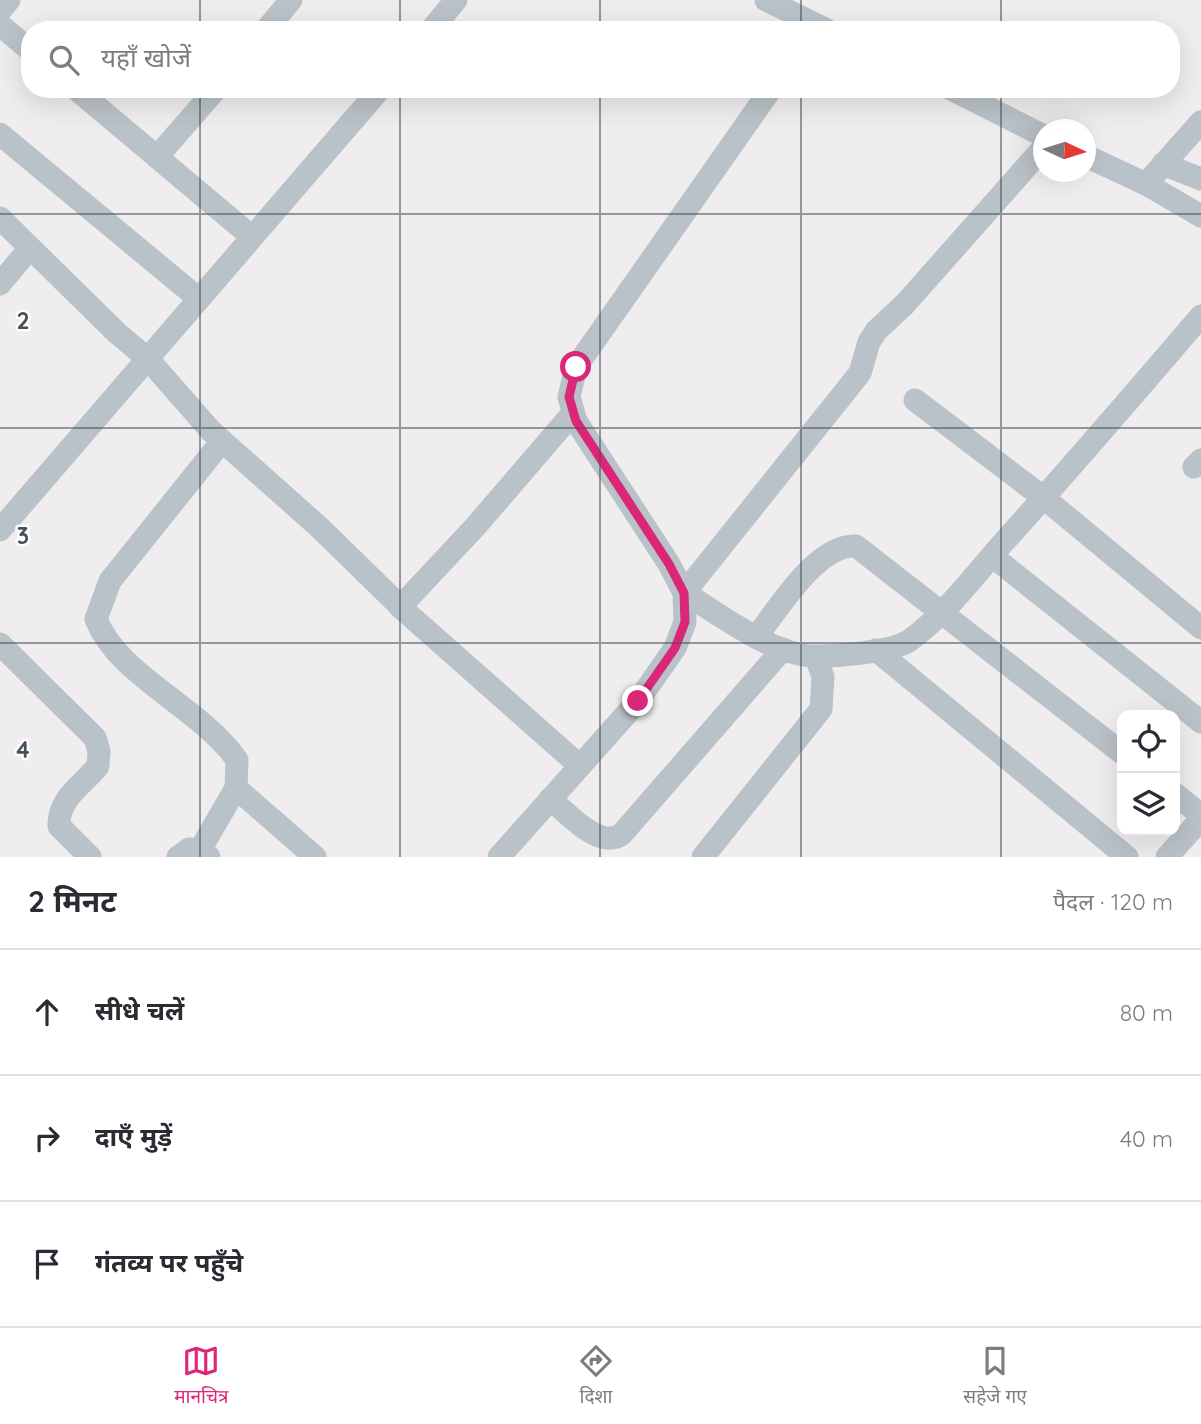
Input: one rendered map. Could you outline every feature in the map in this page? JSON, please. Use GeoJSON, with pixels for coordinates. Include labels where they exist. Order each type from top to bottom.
{"type":"FeatureCollection","features":[{"type":"Feature","properties":{"kind":"street"},"geometry":{"type":"LineString","coordinates":[[0,11],[9,0]]}},
{"type":"Feature","properties":{"kind":"street"},"geometry":{"type":"LineString","coordinates":[[274,21],[291,0]]}},
{"type":"Feature","properties":{"kind":"street"},"geometry":{"type":"LineString","coordinates":[[438,21],[456,0]]}},
{"type":"Feature","properties":{"kind":"street"},"geometry":{"type":"LineString","coordinates":[[766,0],[806,21]]}},
{"type":"Feature","properties":{"kind":"street"},"geometry":{"type":"LineString","coordinates":[[0,25],[21,42]]}},
{"type":"Feature","properties":{"kind":"street"},"geometry":{"type":"LineString","coordinates":[[87,98],[253,237]]}},
{"type":"Feature","properties":{"kind":"street"},"geometry":{"type":"LineString","coordinates":[[157,157],[208,98]]}},
{"type":"Feature","properties":{"kind":"street"},"geometry":{"type":"LineString","coordinates":[[0,530],[372,98]]}},
{"type":"Feature","properties":{"kind":"street"},"geometry":{"type":"LineString","coordinates":[[499,857],[638,701],[675,648],[685,622],[684,593],[669,564],[573,414],[569,397],[576,367],[765,98]]}},
{"type":"Feature","properties":{"kind":"street"},"geometry":{"type":"LineString","coordinates":[[969,98],[1033,130]]}},
{"type":"Feature","properties":{"kind":"street"},"geometry":{"type":"LineString","coordinates":[[1146,184],[1201,122]]}},
{"type":"Feature","properties":{"kind":"street"},"geometry":{"type":"LineString","coordinates":[[0,134],[199,299]]}},
{"type":"Feature","properties":{"kind":"street"},"geometry":{"type":"LineString","coordinates":[[684,593],[860,373],[876,331],[905,304],[1033,159]]}},
{"type":"Feature","properties":{"kind":"street"},"geometry":{"type":"LineString","coordinates":[[1096,161],[1146,184],[1201,216]]}},
{"type":"Feature","properties":{"kind":"street"},"geometry":{"type":"LineString","coordinates":[[1163,164],[1201,179]]}},
{"type":"Feature","properties":{"kind":"street"},"geometry":{"type":"LineString","coordinates":[[0,218],[117,333],[148,359],[222,441],[320,528],[400,607],[580,766]]}},
{"type":"Feature","properties":{"kind":"street"},"geometry":{"type":"LineString","coordinates":[[0,284],[30,248]]}},
{"type":"Feature","properties":{"kind":"street"},"geometry":{"type":"LineString","coordinates":[[684,593],[783,649],[816,657],[876,650],[909,642],[1044,498],[1201,316]]}},
{"type":"Feature","properties":{"kind":"street"},"geometry":{"type":"LineString","coordinates":[[915,400],[1044,498],[1201,628]]}},
{"type":"Feature","properties":{"kind":"street"},"geometry":{"type":"LineString","coordinates":[[400,607],[475,527],[573,414]]}},
{"type":"Feature","properties":{"kind":"street"},"geometry":{"type":"LineString","coordinates":[[196,855],[236,788],[237,760],[225,743],[113,650],[96,619],[110,581],[222,441]]}},
{"type":"Feature","properties":{"kind":"street"},"geometry":{"type":"LineString","coordinates":[[757,636],[816,563],[844,545],[856,546],[1117,749]]}},
{"type":"Feature","properties":{"kind":"street"},"geometry":{"type":"LineString","coordinates":[[992,555],[1201,722]]}},
{"type":"Feature","properties":{"kind":"street"},"geometry":{"type":"LineString","coordinates":[[550,799],[601,839],[612,840],[621,835],[783,649]]}},
{"type":"Feature","properties":{"kind":"street"},"geometry":{"type":"LineString","coordinates":[[876,650],[1127,857]]}},
{"type":"Feature","properties":{"kind":"street"},"geometry":{"type":"LineString","coordinates":[[2,651],[95,738],[99,751],[98,766],[62,803],[58,814],[59,826],[90,857]]}},
{"type":"Feature","properties":{"kind":"street"},"geometry":{"type":"LineString","coordinates":[[703,857],[821,709],[822,677],[816,657]]}},
{"type":"Feature","properties":{"kind":"street"},"geometry":{"type":"LineString","coordinates":[[236,788],[315,857]]}},
{"type":"Feature","properties":{"kind":"street"},"geometry":{"type":"LineString","coordinates":[[1167,857],[1201,817],[1180,798]]}},
{"type":"Feature","properties":{"kind":"route"},"geometry":{"type":"LineString","coordinates":[[576,367],[569,397],[576,421],[669,564],[684,593],[685,622],[675,648],[638,701]]}}]}
